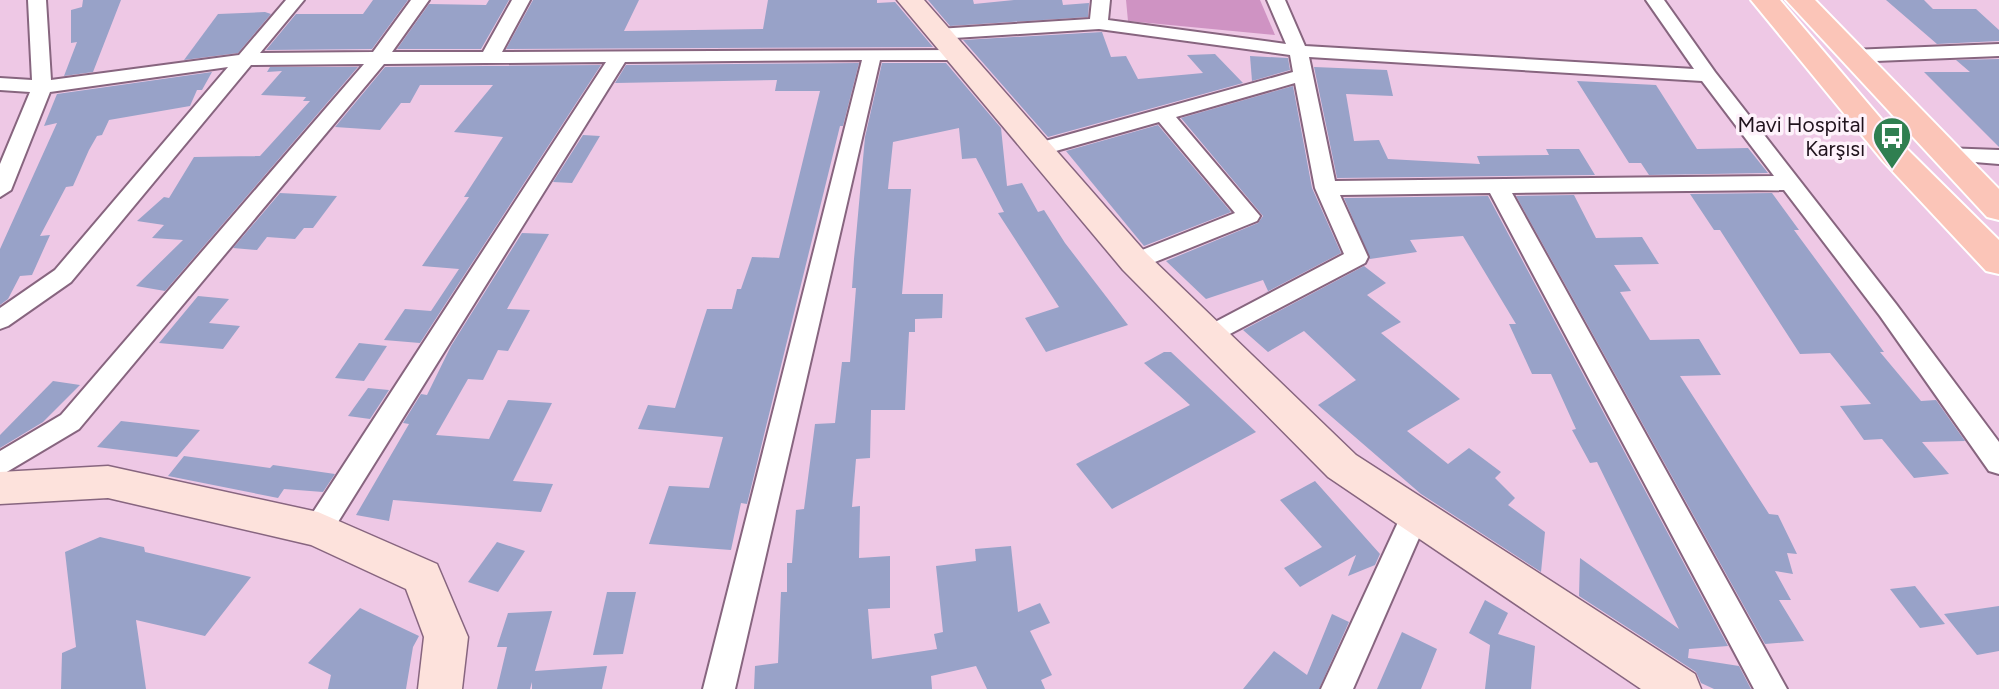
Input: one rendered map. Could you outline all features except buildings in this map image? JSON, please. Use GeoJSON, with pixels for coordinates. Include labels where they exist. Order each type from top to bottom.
{"type":"FeatureCollection","features":[{"type":"Feature","properties":{"kind":"main road"},"geometry":{"type":"LineString","coordinates":[[1765,0],[1894,154],[1999,261]]}},
{"type":"Feature","properties":{"kind":"main road"},"geometry":{"type":"LineString","coordinates":[[1800,0],[1999,209]]}},
{"type":"Feature","properties":{"kind":"street"},"geometry":{"type":"LineString","coordinates":[[0,190],[42,87],[37,0]]}},
{"type":"Feature","properties":{"kind":"street"},"geometry":{"type":"LineString","coordinates":[[0,320],[63,276],[295,0]]}},
{"type":"Feature","properties":{"kind":"street"},"geometry":{"type":"LineString","coordinates":[[0,465],[70,422],[378,59],[420,0]]}},
{"type":"Feature","properties":{"kind":"street"},"geometry":{"type":"LineString","coordinates":[[489,58],[521,0]]}},
{"type":"Feature","properties":{"kind":"street"},"geometry":{"type":"LineString","coordinates":[[910,0],[1135,262],[1207,337],[1342,467],[1679,689]]}},
{"type":"Feature","properties":{"kind":"street"},"geometry":{"type":"LineString","coordinates":[[1099,24],[1101,0]]}},
{"type":"Feature","properties":{"kind":"street"},"geometry":{"type":"LineString","coordinates":[[1207,337],[1357,257],[1326,188],[1298,51],[1276,0]]}},
{"type":"Feature","properties":{"kind":"street"},"geometry":{"type":"LineString","coordinates":[[1655,0],[1708,76],[1888,310],[1999,463]]}},
{"type":"Feature","properties":{"kind":"street"},"geometry":{"type":"LineString","coordinates":[[0,84],[42,87],[247,59],[872,56],[1099,24],[1298,51],[1708,76]]}},
{"type":"Feature","properties":{"kind":"street"},"geometry":{"type":"LineString","coordinates":[[1851,56],[1999,50]]}},
{"type":"Feature","properties":{"kind":"street"},"geometry":{"type":"LineString","coordinates":[[719,689],[872,56]]}},
{"type":"Feature","properties":{"kind":"street"},"geometry":{"type":"LineString","coordinates":[[318,529],[618,58]]}},
{"type":"Feature","properties":{"kind":"street"},"geometry":{"type":"LineString","coordinates":[[1038,150],[1303,75]]}},
{"type":"Feature","properties":{"kind":"street"},"geometry":{"type":"LineString","coordinates":[[1135,262],[1249,216],[1163,114]]}},
{"type":"Feature","properties":{"kind":"street"},"geometry":{"type":"LineString","coordinates":[[1944,154],[1999,157]]}},
{"type":"Feature","properties":{"kind":"street"},"geometry":{"type":"LineString","coordinates":[[1326,188],[1791,183]]}},
{"type":"Feature","properties":{"kind":"street"},"geometry":{"type":"LineString","coordinates":[[1497,186],[1771,689]]}},
{"type":"Feature","properties":{"kind":"street"},"geometry":{"type":"LineString","coordinates":[[0,488],[107,482],[318,529],[422,577],[446,636],[440,689]]}},
{"type":"Feature","properties":{"kind":"street"},"geometry":{"type":"LineString","coordinates":[[1337,689],[1415,515]]}},
{"type":"Feature","properties":{"kind":"shaded area"},"geometry":{"type":"Polygon","coordinates":[[[1126,0],[1260,0],[1275,35],[1128,21],[1126,0]]]}},
{"type":"Feature","properties":{"kind":"place","name":"Mavi Hospital Karşısı"},"geometry":{"type":"Point","coordinates":[1892,170]}}]}
